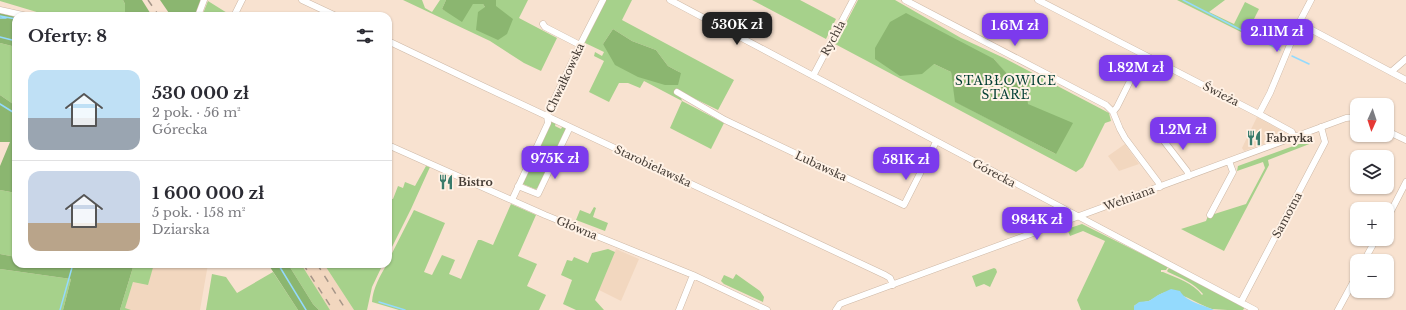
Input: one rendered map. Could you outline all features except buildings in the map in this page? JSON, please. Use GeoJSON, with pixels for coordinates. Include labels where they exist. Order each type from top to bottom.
{"type":"FeatureCollection","features":[{"type":"Feature","properties":{"kind":"street"},"geometry":{"type":"LineString","coordinates":[[200,12],[204,0]]}},
{"type":"Feature","properties":{"kind":"street"},"geometry":{"type":"LineString","coordinates":[[236,12],[242,0]]}},
{"type":"Feature","properties":{"kind":"street"},"geometry":{"type":"LineString","coordinates":[[302,0],[328,12]]}},
{"type":"Feature","properties":{"kind":"street","name":"Chwałkowska"},"geometry":{"type":"LineString","coordinates":[[512,200],[548,123],[547,116],[603,0]]}},
{"type":"Feature","properties":{"kind":"street","name":"Górecka"},"geometry":{"type":"LineString","coordinates":[[670,0],[1255,310]]}},
{"type":"Feature","properties":{"kind":"street","name":"Rychła"},"geometry":{"type":"LineString","coordinates":[[813,76],[853,0]]}},
{"type":"Feature","properties":{"kind":"street"},"geometry":{"type":"LineString","coordinates":[[905,0],[1106,105],[1113,112],[1125,138],[1158,182],[1160,187]]}},
{"type":"Feature","properties":{"kind":"street","name":"Świeża"},"geometry":{"type":"LineString","coordinates":[[1038,0],[1259,114],[1292,132],[1294,137]]}},
{"type":"Feature","properties":{"kind":"street"},"geometry":{"type":"LineString","coordinates":[[1259,114],[1270,93],[1299,24],[1311,0]]}},
{"type":"Feature","properties":{"kind":"street"},"geometry":{"type":"LineString","coordinates":[[0,10],[12,13]]}},
{"type":"Feature","properties":{"kind":"street"},"geometry":{"type":"LineString","coordinates":[[543,24],[545,27],[580,45]]}},
{"type":"Feature","properties":{"kind":"street"},"geometry":{"type":"LineString","coordinates":[[1299,24],[1406,80]]}},
{"type":"Feature","properties":{"kind":"street","name":"Starobielawska"},"geometry":{"type":"LineString","coordinates":[[392,43],[886,275],[890,278],[893,285]]}},
{"type":"Feature","properties":{"kind":"street"},"geometry":{"type":"LineString","coordinates":[[1113,112],[1117,107],[1143,55]]}},
{"type":"Feature","properties":{"kind":"street"},"geometry":{"type":"LineString","coordinates":[[1391,72],[1406,59]]}},
{"type":"Feature","properties":{"kind":"street","name":"Lubawska"},"geometry":{"type":"LineString","coordinates":[[677,92],[725,120],[904,205],[936,142]]}},
{"type":"Feature","properties":{"kind":"street","name":"Wełniana"},"geometry":{"type":"LineString","coordinates":[[836,310],[845,302],[1350,118]]}},
{"type":"Feature","properties":{"kind":"street"},"geometry":{"type":"LineString","coordinates":[[518,186],[538,194],[570,127]]}},
{"type":"Feature","properties":{"kind":"street","name":"Samotna"},"geometry":{"type":"LineString","coordinates":[[1241,302],[1325,142],[1321,127]]}},
{"type":"Feature","properties":{"kind":"street"},"geometry":{"type":"LineString","coordinates":[[1394,134],[1406,140]]}},
{"type":"Feature","properties":{"kind":"street"},"geometry":{"type":"LineString","coordinates":[[1160,136],[1187,171],[1189,176]]}},
{"type":"Feature","properties":{"kind":"street","name":"Główna"},"geometry":{"type":"LineString","coordinates":[[392,147],[512,200],[693,275],[767,310]]}},
{"type":"Feature","properties":{"kind":"street"},"geometry":{"type":"LineString","coordinates":[[1210,215],[1233,172],[1229,161]]}},
{"type":"Feature","properties":{"kind":"street"},"geometry":{"type":"LineString","coordinates":[[1394,205],[1406,182]]}},
{"type":"Feature","properties":{"kind":"street"},"geometry":{"type":"LineString","coordinates":[[679,310],[693,275]]}},
{"type":"Feature","properties":{"kind":"street"},"geometry":{"type":"LineString","coordinates":[[1338,310],[1350,288]]}},
{"type":"Feature","properties":{"kind":"shaded area"},"geometry":{"type":"Polygon","coordinates":[[[1257,117],[1284,132],[1280,138],[1244,151],[1242,148],[1257,117]]]}},
{"type":"Feature","properties":{"kind":"shaded area"},"geometry":{"type":"Polygon","coordinates":[[[1125,144],[1139,164],[1119,171],[1108,156],[1125,144]]]}},
{"type":"Feature","properties":{"kind":"shaded area"},"geometry":{"type":"Polygon","coordinates":[[[616,249],[639,259],[621,301],[599,290],[616,249]]]}},
{"type":"Feature","properties":{"kind":"shaded area"},"geometry":{"type":"Polygon","coordinates":[[[138,268],[207,268],[200,310],[124,310],[138,268]]]}},
{"type":"Feature","properties":{"kind":"shaded area"},"geometry":{"type":"Polygon","coordinates":[[[304,268],[327,268],[354,310],[330,310],[304,268]]]}},
{"type":"Feature","properties":{"kind":"green space"},"geometry":{"type":"Polygon","coordinates":[[[123,0],[125,4],[125,12],[37,12],[0,1],[123,0]]]}},
{"type":"Feature","properties":{"kind":"green space"},"geometry":{"type":"Polygon","coordinates":[[[123,0],[142,0],[150,12],[125,12],[125,4],[123,0]]]}},
{"type":"Feature","properties":{"kind":"green space"},"geometry":{"type":"Polygon","coordinates":[[[160,0],[202,0],[198,12],[168,12],[160,0]]]}},
{"type":"Feature","properties":{"kind":"green space"},"geometry":{"type":"Polygon","coordinates":[[[403,0],[422,0],[425,8],[432,12],[440,0],[446,0],[442,9],[448,12],[473,4],[483,4],[485,7],[496,6],[496,0],[528,0],[519,18],[557,38],[541,71],[524,63],[490,41],[403,0]]]}},
{"type":"Feature","properties":{"kind":"green space"},"geometry":{"type":"Polygon","coordinates":[[[446,0],[496,0],[496,6],[513,19],[507,34],[498,40],[476,30],[478,12],[485,7],[483,4],[473,4],[462,22],[442,9],[446,0]]]}},
{"type":"Feature","properties":{"kind":"green space"},"geometry":{"type":"Polygon","coordinates":[[[606,0],[632,0],[622,20],[734,80],[718,110],[679,91],[682,101],[644,81],[640,88],[628,83],[619,83],[609,102],[589,92],[604,61],[594,56],[595,52],[602,56],[604,52],[583,42],[606,0]],[[613,29],[603,44],[681,73],[668,66],[656,50],[632,41],[613,29]]]}},
{"type":"Feature","properties":{"kind":"green space"},"geometry":{"type":"Polygon","coordinates":[[[752,0],[800,0],[836,19],[826,39],[752,0]]]}},
{"type":"Feature","properties":{"kind":"green space"},"geometry":{"type":"Polygon","coordinates":[[[858,0],[895,0],[961,38],[1004,58],[1109,113],[1111,121],[1105,123],[1083,167],[1076,172],[835,44],[858,0]],[[994,59],[934,64],[951,72],[956,102],[1056,154],[1028,104],[1028,77],[1008,76],[994,59]]]}},
{"type":"Feature","properties":{"kind":"green space"},"geometry":{"type":"Polygon","coordinates":[[[1177,0],[1225,0],[1209,12],[1234,24],[1245,2],[1259,9],[1248,31],[1255,35],[1253,38],[1177,0]]]}},
{"type":"Feature","properties":{"kind":"green space"},"geometry":{"type":"Polygon","coordinates":[[[208,1],[226,12],[204,12],[208,1]]]}},
{"type":"Feature","properties":{"kind":"green space"},"geometry":{"type":"Polygon","coordinates":[[[0,13],[12,16],[12,46],[0,43],[0,13]]]}},
{"type":"Feature","properties":{"kind":"green space"},"geometry":{"type":"Polygon","coordinates":[[[906,13],[994,59],[1008,75],[1028,77],[1038,81],[1038,86],[1027,86],[1028,104],[1073,123],[1056,154],[955,102],[951,72],[934,64],[922,74],[900,76],[875,59],[875,48],[890,22],[906,13]]]}},
{"type":"Feature","properties":{"kind":"green space"},"geometry":{"type":"Polygon","coordinates":[[[613,29],[632,41],[656,50],[668,66],[681,73],[678,85],[665,85],[638,77],[615,65],[603,44],[613,29]]]}},
{"type":"Feature","properties":{"kind":"green space"},"geometry":{"type":"Polygon","coordinates":[[[0,43],[12,46],[12,103],[0,95],[0,43]]]}},
{"type":"Feature","properties":{"kind":"green space"},"geometry":{"type":"Polygon","coordinates":[[[0,95],[12,103],[12,192],[0,190],[0,166],[10,142],[0,142],[0,95]]]}},
{"type":"Feature","properties":{"kind":"green space"},"geometry":{"type":"Polygon","coordinates":[[[682,101],[724,123],[711,149],[670,128],[682,101]]]}},
{"type":"Feature","properties":{"kind":"green space"},"geometry":{"type":"Polygon","coordinates":[[[552,121],[556,122],[555,126],[561,129],[563,125],[566,129],[556,150],[553,149],[547,161],[551,162],[539,188],[535,189],[523,184],[523,182],[552,121]]]}},
{"type":"Feature","properties":{"kind":"green space"},"geometry":{"type":"Polygon","coordinates":[[[1310,140],[1312,143],[1268,160],[1269,165],[1224,251],[1181,229],[1206,221],[1208,216],[1246,204],[1265,168],[1263,162],[1237,171],[1238,166],[1310,140]]]}},
{"type":"Feature","properties":{"kind":"green space"},"geometry":{"type":"Polygon","coordinates":[[[426,166],[430,167],[392,247],[392,199],[398,186],[403,188],[405,182],[415,186],[426,166]]]}},
{"type":"Feature","properties":{"kind":"green space"},"geometry":{"type":"Polygon","coordinates":[[[0,190],[12,192],[12,256],[0,254],[0,190]]]}},
{"type":"Feature","properties":{"kind":"green space"},"geometry":{"type":"Polygon","coordinates":[[[511,204],[536,215],[518,256],[537,264],[527,286],[546,295],[539,310],[399,310],[372,302],[377,282],[385,268],[392,268],[392,253],[414,210],[445,223],[424,272],[432,275],[442,255],[455,260],[449,274],[461,279],[478,240],[493,245],[511,204]]]}},
{"type":"Feature","properties":{"kind":"green space"},"geometry":{"type":"Polygon","coordinates":[[[594,207],[596,208],[593,217],[608,223],[605,231],[576,220],[580,210],[590,214],[594,207]]]}},
{"type":"Feature","properties":{"kind":"green space"},"geometry":{"type":"Polygon","coordinates":[[[1082,224],[1168,267],[1166,270],[1161,270],[1161,272],[1184,281],[1194,287],[1202,295],[1203,294],[1199,290],[1191,284],[1168,272],[1167,271],[1169,268],[1245,307],[1243,310],[1212,309],[1177,293],[1167,292],[1160,294],[1146,302],[1136,304],[1134,306],[1134,310],[1081,310],[1077,300],[1105,241],[1083,231],[1070,236],[1067,229],[1082,224]]]}},
{"type":"Feature","properties":{"kind":"green space"},"geometry":{"type":"Polygon","coordinates":[[[608,249],[615,252],[595,300],[604,310],[576,310],[563,304],[572,280],[561,275],[567,260],[572,261],[574,257],[588,263],[592,253],[608,249]]]}},
{"type":"Feature","properties":{"kind":"green space"},"geometry":{"type":"Polygon","coordinates":[[[0,254],[12,256],[12,268],[133,268],[120,310],[63,310],[71,279],[0,269],[0,254]]]}},
{"type":"Feature","properties":{"kind":"green space"},"geometry":{"type":"Polygon","coordinates":[[[133,268],[153,268],[148,285],[133,282],[125,308],[131,310],[120,310],[133,268]]]}},
{"type":"Feature","properties":{"kind":"green space"},"geometry":{"type":"Polygon","coordinates":[[[271,268],[290,268],[313,304],[319,310],[298,310],[271,268]]]}},
{"type":"Feature","properties":{"kind":"green space"},"geometry":{"type":"Polygon","coordinates":[[[290,268],[304,268],[330,310],[319,310],[313,304],[290,268]]]}},
{"type":"Feature","properties":{"kind":"green space"},"geometry":{"type":"Polygon","coordinates":[[[327,268],[381,268],[372,287],[367,310],[354,310],[327,268]]]}},
{"type":"Feature","properties":{"kind":"green space"},"geometry":{"type":"Polygon","coordinates":[[[994,268],[997,272],[990,287],[984,284],[976,287],[972,276],[994,268]]]}},
{"type":"Feature","properties":{"kind":"green space"},"geometry":{"type":"Polygon","coordinates":[[[0,269],[71,279],[63,310],[0,310],[0,269]]]}},
{"type":"Feature","properties":{"kind":"green space"},"geometry":{"type":"Polygon","coordinates":[[[273,272],[298,310],[206,310],[212,274],[226,277],[237,293],[273,272]]]}},
{"type":"Feature","properties":{"kind":"green space"},"geometry":{"type":"Polygon","coordinates":[[[736,274],[760,291],[764,297],[763,302],[724,284],[721,281],[724,275],[733,279],[736,274]]]}},
{"type":"Feature","properties":{"kind":"water"},"geometry":{"type":"Polygon","coordinates":[[[1171,289],[1180,291],[1191,301],[1214,310],[1134,310],[1134,306],[1139,302],[1149,301],[1171,289]]]}},
{"type":"Feature","properties":{"kind":"waterway"},"geometry":{"type":"LineString","coordinates":[[1183,0],[1280,50]]}},
{"type":"Feature","properties":{"kind":"waterway"},"geometry":{"type":"LineString","coordinates":[[0,16],[12,18]]}},
{"type":"Feature","properties":{"kind":"waterway"},"geometry":{"type":"LineString","coordinates":[[0,18],[6,18]]}},
{"type":"Feature","properties":{"kind":"waterway"},"geometry":{"type":"LineString","coordinates":[[0,37],[12,40]]}},
{"type":"Feature","properties":{"kind":"waterway"},"geometry":{"type":"LineString","coordinates":[[1292,56],[1309,64]]}},
{"type":"Feature","properties":{"kind":"waterway"},"geometry":{"type":"LineString","coordinates":[[0,104],[12,112]]}},
{"type":"Feature","properties":{"kind":"waterway"},"geometry":{"type":"LineString","coordinates":[[60,310],[72,268]]}},
{"type":"Feature","properties":{"kind":"waterway"},"geometry":{"type":"LineString","coordinates":[[280,268],[306,310]]}},
{"type":"Feature","properties":{"kind":"waterway"},"geometry":{"type":"LineString","coordinates":[[379,302],[405,310]]}},
{"type":"Feature","properties":{"kind":"railway"},"geometry":{"type":"LineString","coordinates":[[148,0],[156,12]]}},
{"type":"Feature","properties":{"kind":"railway"},"geometry":{"type":"LineString","coordinates":[[306,268],[333,310]]}},
{"type":"Feature","properties":{"kind":"railway"},"geometry":{"type":"LineString","coordinates":[[320,268],[346,310]]}},
{"type":"Feature","properties":{"kind":"place","name":"Fabryka"},"geometry":{"type":"Point","coordinates":[1254,138]}},
{"type":"Feature","properties":{"kind":"place","name":"Bistro"},"geometry":{"type":"Point","coordinates":[446,182]}},
{"type":"Feature","properties":{"kind":"district","name":"STABŁOWICE STARE"},"geometry":{"type":"Point","coordinates":[1006,87]}}]}
